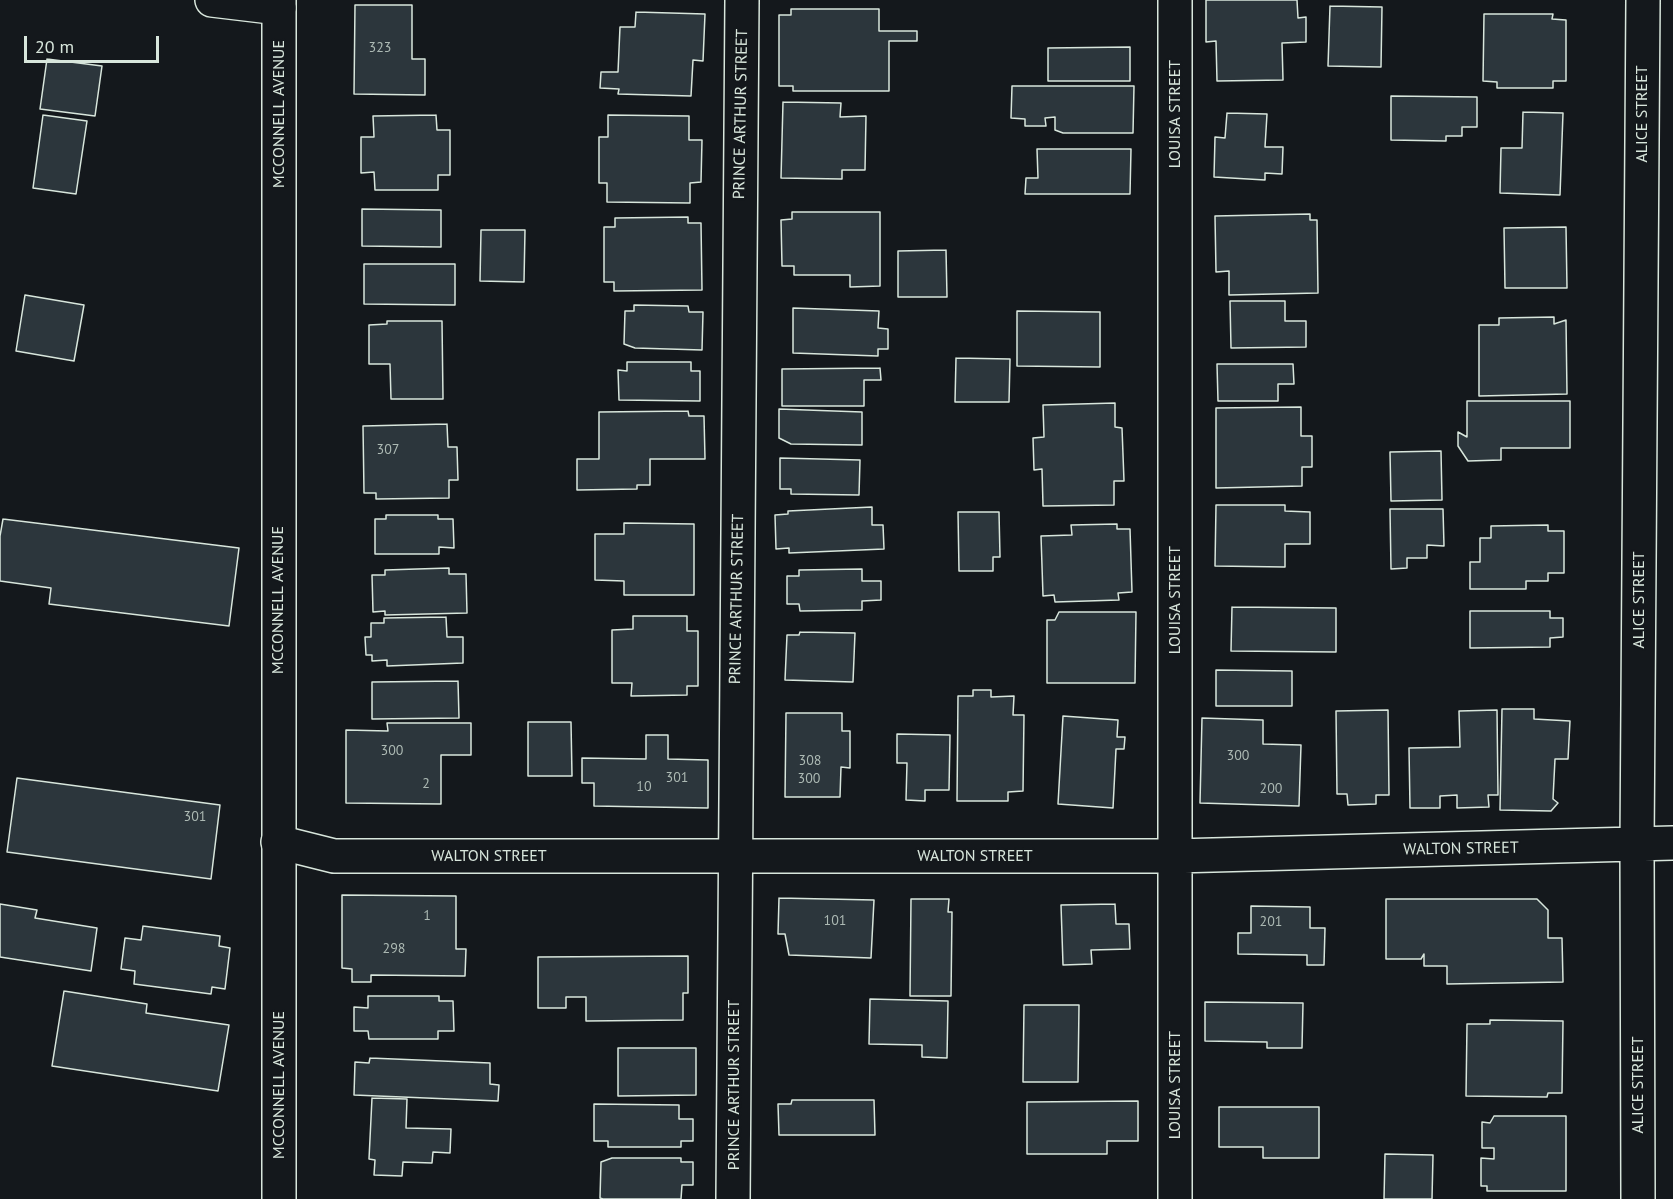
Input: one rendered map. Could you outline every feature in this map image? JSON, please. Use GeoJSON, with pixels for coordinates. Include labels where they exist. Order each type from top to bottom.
{"type":"FeatureCollection","features":[{"type":"Feature","properties":{"kind":"street"},"geometry":{"type":"LineString","coordinates":[[212,0],[279,4]]}},
{"type":"Feature","properties":{"kind":"street","name":"PRINCE ARTHUR STREET"},"geometry":{"type":"LineString","coordinates":[[733,1199],[742,0]]}},
{"type":"Feature","properties":{"kind":"street","name":"LOUISA STREET"},"geometry":{"type":"LineString","coordinates":[[1175,0],[1175,1199]]}},
{"type":"Feature","properties":{"kind":"street","name":"ALICE STREET"},"geometry":{"type":"LineString","coordinates":[[1638,1199],[1637,844],[1643,0]]}},
{"type":"Feature","properties":{"kind":"street","name":"MCCONNELL AVENUE"},"geometry":{"type":"LineString","coordinates":[[279,4],[279,1199]]}},
{"type":"Feature","properties":{"kind":"street","name":"WALTON STREET"},"geometry":{"type":"LineString","coordinates":[[278,843],[334,856],[1175,856],[1673,843]]}},
{"type":"Feature","properties":{"kind":"building"},"geometry":{"type":"Polygon","coordinates":[[[1206,0],[1297,0],[1298,18],[1306,17],[1306,42],[1282,43],[1283,80],[1217,81],[1216,41],[1206,42],[1206,0]]]}},
{"type":"Feature","properties":{"kind":"building"},"geometry":{"type":"Polygon","coordinates":[[[355,5],[412,5],[412,59],[425,59],[425,95],[354,94],[355,5]]]}},
{"type":"Feature","properties":{"kind":"building"},"geometry":{"type":"Polygon","coordinates":[[[1330,6],[1382,7],[1381,67],[1328,66],[1330,6]]]}},
{"type":"Feature","properties":{"kind":"building"},"geometry":{"type":"Polygon","coordinates":[[[791,9],[879,9],[879,31],[917,31],[917,41],[889,41],[889,91],[793,91],[793,86],[779,86],[779,15],[791,15],[791,9]]]}},
{"type":"Feature","properties":{"kind":"building"},"geometry":{"type":"Polygon","coordinates":[[[636,12],[705,14],[703,61],[693,60],[691,96],[618,94],[619,89],[600,88],[601,72],[618,72],[620,27],[635,27],[636,12]]]}},
{"type":"Feature","properties":{"kind":"building"},"geometry":{"type":"Polygon","coordinates":[[[1484,14],[1553,14],[1552,19],[1566,20],[1566,81],[1553,81],[1553,88],[1497,88],[1497,82],[1483,81],[1484,14]]]}},
{"type":"Feature","properties":{"kind":"building"},"geometry":{"type":"Polygon","coordinates":[[[1130,47],[1130,81],[1048,81],[1048,48],[1130,47]]]}},
{"type":"Feature","properties":{"kind":"building"},"geometry":{"type":"Polygon","coordinates":[[[47,59],[102,66],[95,116],[40,109],[47,59]]]}},
{"type":"Feature","properties":{"kind":"building"},"geometry":{"type":"Polygon","coordinates":[[[1012,86],[1134,86],[1133,133],[1063,133],[1055,130],[1055,117],[1045,118],[1046,126],[1025,126],[1025,119],[1011,118],[1012,86]]]}},
{"type":"Feature","properties":{"kind":"building"},"geometry":{"type":"Polygon","coordinates":[[[1391,96],[1477,97],[1477,127],[1462,127],[1462,136],[1446,136],[1446,141],[1391,140],[1391,96]]]}},
{"type":"Feature","properties":{"kind":"building"},"geometry":{"type":"Polygon","coordinates":[[[783,102],[841,103],[840,117],[866,116],[865,170],[842,170],[842,179],[781,178],[783,102]]]}},
{"type":"Feature","properties":{"kind":"building"},"geometry":{"type":"Polygon","coordinates":[[[1523,112],[1563,113],[1560,195],[1500,193],[1501,148],[1522,148],[1523,112]]]}},
{"type":"Feature","properties":{"kind":"building"},"geometry":{"type":"Polygon","coordinates":[[[1227,113],[1267,114],[1265,147],[1283,147],[1282,174],[1265,173],[1265,180],[1214,177],[1215,137],[1225,138],[1227,113]]]}},
{"type":"Feature","properties":{"kind":"building"},"geometry":{"type":"Polygon","coordinates":[[[43,115],[87,121],[76,194],[33,188],[43,115]]]}},
{"type":"Feature","properties":{"kind":"building"},"geometry":{"type":"Polygon","coordinates":[[[436,115],[437,130],[450,130],[450,175],[438,175],[438,190],[375,190],[374,172],[361,173],[361,137],[374,137],[373,116],[436,115]]]}},
{"type":"Feature","properties":{"kind":"building"},"geometry":{"type":"Polygon","coordinates":[[[608,115],[689,116],[689,140],[702,140],[701,182],[690,183],[690,203],[607,202],[607,183],[599,183],[599,137],[608,137],[608,115]]]}},
{"type":"Feature","properties":{"kind":"building"},"geometry":{"type":"Polygon","coordinates":[[[1037,149],[1131,149],[1130,194],[1025,194],[1026,178],[1038,178],[1037,149]]]}},
{"type":"Feature","properties":{"kind":"building"},"geometry":{"type":"Polygon","coordinates":[[[362,209],[441,210],[441,247],[362,246],[362,209]]]}},
{"type":"Feature","properties":{"kind":"building"},"geometry":{"type":"Polygon","coordinates":[[[792,212],[880,212],[880,286],[850,287],[850,275],[794,275],[794,266],[782,266],[781,220],[792,219],[792,212]]]}},
{"type":"Feature","properties":{"kind":"building"},"geometry":{"type":"Polygon","coordinates":[[[1310,214],[1310,220],[1317,220],[1318,293],[1229,295],[1229,271],[1216,272],[1215,216],[1310,214]]]}},
{"type":"Feature","properties":{"kind":"building"},"geometry":{"type":"Polygon","coordinates":[[[688,217],[688,223],[701,223],[702,290],[614,291],[614,282],[604,282],[604,227],[615,227],[615,218],[688,217]]]}},
{"type":"Feature","properties":{"kind":"building"},"geometry":{"type":"Polygon","coordinates":[[[1566,227],[1567,288],[1505,288],[1504,228],[1566,227]]]}},
{"type":"Feature","properties":{"kind":"building"},"geometry":{"type":"Polygon","coordinates":[[[481,230],[525,230],[524,282],[480,281],[481,230]]]}},
{"type":"Feature","properties":{"kind":"building"},"geometry":{"type":"Polygon","coordinates":[[[946,250],[947,297],[898,297],[898,251],[946,250]]]}},
{"type":"Feature","properties":{"kind":"building"},"geometry":{"type":"Polygon","coordinates":[[[364,264],[455,264],[455,305],[364,304],[364,264]]]}},
{"type":"Feature","properties":{"kind":"building"},"geometry":{"type":"Polygon","coordinates":[[[25,295],[84,305],[74,361],[16,351],[25,295]]]}},
{"type":"Feature","properties":{"kind":"building"},"geometry":{"type":"Polygon","coordinates":[[[1230,301],[1285,301],[1285,321],[1306,321],[1306,347],[1231,348],[1230,301]]]}},
{"type":"Feature","properties":{"kind":"building"},"geometry":{"type":"Polygon","coordinates":[[[634,305],[688,306],[689,312],[703,312],[702,350],[635,348],[624,344],[625,311],[634,311],[634,305]]]}},
{"type":"Feature","properties":{"kind":"building"},"geometry":{"type":"Polygon","coordinates":[[[793,308],[879,311],[878,328],[888,329],[888,349],[878,349],[878,356],[793,353],[793,308]]]}},
{"type":"Feature","properties":{"kind":"building"},"geometry":{"type":"Polygon","coordinates":[[[1017,311],[1100,312],[1100,367],[1017,366],[1017,311]]]}},
{"type":"Feature","properties":{"kind":"building"},"geometry":{"type":"Polygon","coordinates":[[[1554,317],[1554,324],[1566,320],[1567,394],[1479,396],[1479,325],[1499,325],[1499,318],[1554,317]]]}},
{"type":"Feature","properties":{"kind":"building"},"geometry":{"type":"Polygon","coordinates":[[[387,321],[442,321],[443,399],[391,399],[390,364],[369,364],[369,325],[387,324],[387,321]]]}},
{"type":"Feature","properties":{"kind":"building"},"geometry":{"type":"Polygon","coordinates":[[[956,358],[1010,359],[1009,402],[955,402],[956,358]]]}},
{"type":"Feature","properties":{"kind":"building"},"geometry":{"type":"Polygon","coordinates":[[[627,362],[691,362],[691,371],[700,371],[700,401],[619,400],[618,370],[627,371],[627,362]]]}},
{"type":"Feature","properties":{"kind":"building"},"geometry":{"type":"Polygon","coordinates":[[[1217,364],[1293,364],[1294,384],[1278,384],[1278,401],[1218,401],[1217,364]]]}},
{"type":"Feature","properties":{"kind":"building"},"geometry":{"type":"Polygon","coordinates":[[[880,368],[881,380],[864,380],[864,406],[782,406],[782,369],[880,368]]]}},
{"type":"Feature","properties":{"kind":"building"},"geometry":{"type":"Polygon","coordinates":[[[1467,401],[1570,401],[1570,448],[1501,448],[1501,460],[1468,461],[1458,446],[1458,432],[1467,437],[1467,401]]]}},
{"type":"Feature","properties":{"kind":"building"},"geometry":{"type":"Polygon","coordinates":[[[1115,403],[1115,427],[1122,428],[1124,481],[1114,481],[1114,505],[1043,506],[1042,469],[1034,470],[1033,438],[1044,437],[1043,405],[1115,403]]]}},
{"type":"Feature","properties":{"kind":"building"},"geometry":{"type":"Polygon","coordinates":[[[1301,407],[1301,436],[1312,436],[1312,467],[1302,467],[1302,486],[1216,488],[1216,408],[1301,407]]]}},
{"type":"Feature","properties":{"kind":"building"},"geometry":{"type":"Polygon","coordinates":[[[779,409],[862,412],[862,445],[791,444],[779,438],[779,409]]]}},
{"type":"Feature","properties":{"kind":"building"},"geometry":{"type":"Polygon","coordinates":[[[688,411],[689,416],[704,416],[705,459],[650,459],[650,485],[637,485],[637,489],[577,490],[577,459],[599,459],[599,412],[688,411]]]}},
{"type":"Feature","properties":{"kind":"building"},"geometry":{"type":"Polygon","coordinates":[[[447,424],[448,447],[457,447],[458,480],[449,480],[449,498],[376,499],[376,493],[364,493],[363,426],[447,424]]]}},
{"type":"Feature","properties":{"kind":"building"},"geometry":{"type":"Polygon","coordinates":[[[1441,451],[1442,500],[1391,501],[1390,452],[1441,451]]]}},
{"type":"Feature","properties":{"kind":"building"},"geometry":{"type":"Polygon","coordinates":[[[780,458],[860,460],[859,495],[791,494],[791,489],[780,489],[780,458]]]}},
{"type":"Feature","properties":{"kind":"building"},"geometry":{"type":"Polygon","coordinates":[[[1216,505],[1285,505],[1285,511],[1310,512],[1310,544],[1285,544],[1285,567],[1215,566],[1216,505]]]}},
{"type":"Feature","properties":{"kind":"building"},"geometry":{"type":"Polygon","coordinates":[[[872,507],[872,525],[883,525],[884,549],[789,553],[789,548],[776,549],[775,515],[788,514],[788,511],[872,507]]]}},
{"type":"Feature","properties":{"kind":"building"},"geometry":{"type":"Polygon","coordinates":[[[1390,509],[1443,509],[1444,546],[1427,545],[1427,558],[1407,558],[1407,568],[1391,569],[1390,509]]]}},
{"type":"Feature","properties":{"kind":"building"},"geometry":{"type":"Polygon","coordinates":[[[958,512],[999,512],[1000,557],[993,557],[993,571],[959,571],[958,512]]]}},
{"type":"Feature","properties":{"kind":"building"},"geometry":{"type":"Polygon","coordinates":[[[386,515],[438,515],[438,519],[453,519],[454,548],[439,547],[439,554],[375,554],[375,519],[386,519],[386,515]]]}},
{"type":"Feature","properties":{"kind":"building"},"geometry":{"type":"Polygon","coordinates":[[[3,519],[239,548],[229,626],[49,604],[51,588],[0,581],[0,536],[3,519]]]}},
{"type":"Feature","properties":{"kind":"building"},"geometry":{"type":"Polygon","coordinates":[[[624,523],[694,524],[694,595],[624,595],[624,581],[595,580],[595,534],[624,534],[624,523]]]}},
{"type":"Feature","properties":{"kind":"building"},"geometry":{"type":"Polygon","coordinates":[[[1117,524],[1117,529],[1130,529],[1132,592],[1118,593],[1119,600],[1055,602],[1054,595],[1043,596],[1041,536],[1072,535],[1071,525],[1117,524]]]}},
{"type":"Feature","properties":{"kind":"building"},"geometry":{"type":"Polygon","coordinates":[[[1548,525],[1548,531],[1564,531],[1564,573],[1548,573],[1548,581],[1526,581],[1526,589],[1470,589],[1470,562],[1480,562],[1480,538],[1491,538],[1491,526],[1548,525]]]}},
{"type":"Feature","properties":{"kind":"building"},"geometry":{"type":"Polygon","coordinates":[[[449,568],[449,574],[466,574],[467,613],[385,615],[385,611],[373,612],[372,575],[385,575],[385,570],[449,568]]]}},
{"type":"Feature","properties":{"kind":"building"},"geometry":{"type":"Polygon","coordinates":[[[862,569],[862,581],[881,581],[881,600],[862,601],[862,610],[800,611],[799,604],[787,604],[787,576],[799,576],[799,570],[862,569]]]}},
{"type":"Feature","properties":{"kind":"building"},"geometry":{"type":"Polygon","coordinates":[[[1232,607],[1336,608],[1336,652],[1231,651],[1232,607]]]}},
{"type":"Feature","properties":{"kind":"building"},"geometry":{"type":"Polygon","coordinates":[[[1470,611],[1550,611],[1550,618],[1563,618],[1563,637],[1550,638],[1550,647],[1470,648],[1470,611]]]}},
{"type":"Feature","properties":{"kind":"building"},"geometry":{"type":"Polygon","coordinates":[[[1059,612],[1136,612],[1135,683],[1047,683],[1047,620],[1055,620],[1059,612]]]}},
{"type":"Feature","properties":{"kind":"building"},"geometry":{"type":"Polygon","coordinates":[[[633,616],[687,616],[687,631],[698,631],[698,686],[687,686],[687,695],[631,696],[632,683],[612,683],[612,630],[633,629],[633,616]]]}},
{"type":"Feature","properties":{"kind":"building"},"geometry":{"type":"Polygon","coordinates":[[[446,617],[447,637],[463,637],[463,663],[387,666],[387,660],[372,661],[372,655],[366,655],[365,637],[371,637],[371,623],[384,623],[384,618],[446,617]]]}},
{"type":"Feature","properties":{"kind":"building"},"geometry":{"type":"Polygon","coordinates":[[[800,632],[855,633],[853,682],[785,680],[787,635],[799,635],[800,632]]]}},
{"type":"Feature","properties":{"kind":"building"},"geometry":{"type":"Polygon","coordinates":[[[1216,670],[1292,671],[1292,706],[1216,706],[1216,670]]]}},
{"type":"Feature","properties":{"kind":"building"},"geometry":{"type":"Polygon","coordinates":[[[458,681],[459,718],[372,719],[372,682],[458,681]]]}},
{"type":"Feature","properties":{"kind":"building"},"geometry":{"type":"Polygon","coordinates":[[[973,690],[991,690],[991,697],[1014,696],[1013,715],[1024,715],[1023,791],[1008,792],[1008,801],[957,801],[958,696],[973,696],[973,690]]]}},
{"type":"Feature","properties":{"kind":"building"},"geometry":{"type":"Polygon","coordinates":[[[1502,709],[1534,709],[1534,719],[1570,721],[1568,759],[1555,759],[1553,799],[1558,803],[1551,811],[1500,810],[1502,709]]]}},
{"type":"Feature","properties":{"kind":"building"},"geometry":{"type":"Polygon","coordinates":[[[1388,710],[1389,795],[1376,795],[1376,804],[1348,805],[1347,794],[1337,794],[1336,711],[1388,710]]]}},
{"type":"Feature","properties":{"kind":"building"},"geometry":{"type":"Polygon","coordinates":[[[1497,710],[1498,795],[1488,795],[1489,807],[1457,808],[1457,795],[1440,796],[1440,808],[1410,808],[1409,748],[1460,747],[1459,711],[1497,710]]]}},
{"type":"Feature","properties":{"kind":"building"},"geometry":{"type":"Polygon","coordinates":[[[786,713],[842,713],[842,731],[850,731],[850,768],[841,767],[840,797],[785,797],[786,713]]]}},
{"type":"Feature","properties":{"kind":"building"},"geometry":{"type":"Polygon","coordinates":[[[1063,716],[1118,720],[1117,737],[1125,737],[1124,749],[1116,749],[1113,808],[1058,804],[1063,716]]]}},
{"type":"Feature","properties":{"kind":"building"},"geometry":{"type":"Polygon","coordinates":[[[1202,718],[1263,720],[1263,744],[1301,745],[1299,806],[1200,803],[1202,718]]]}},
{"type":"Feature","properties":{"kind":"building"},"geometry":{"type":"Polygon","coordinates":[[[528,722],[571,722],[572,776],[528,776],[528,722]]]}},
{"type":"Feature","properties":{"kind":"building"},"geometry":{"type":"Polygon","coordinates":[[[387,723],[471,723],[471,755],[441,755],[441,804],[346,803],[346,730],[388,731],[387,723]]]}},
{"type":"Feature","properties":{"kind":"building"},"geometry":{"type":"Polygon","coordinates":[[[897,734],[950,735],[949,790],[925,790],[925,801],[906,800],[907,763],[897,763],[897,734]]]}},
{"type":"Feature","properties":{"kind":"building"},"geometry":{"type":"Polygon","coordinates":[[[646,735],[668,735],[668,759],[708,760],[708,808],[594,806],[594,783],[582,783],[582,758],[646,759],[646,735]]]}},
{"type":"Feature","properties":{"kind":"building"},"geometry":{"type":"Polygon","coordinates":[[[17,778],[220,805],[211,879],[7,852],[17,778]]]}},
{"type":"Feature","properties":{"kind":"building"},"geometry":{"type":"Polygon","coordinates":[[[342,895],[456,896],[456,949],[466,949],[465,976],[371,975],[371,982],[352,982],[352,969],[342,968],[342,895]]]}},
{"type":"Feature","properties":{"kind":"building"},"geometry":{"type":"Polygon","coordinates":[[[779,898],[874,900],[871,958],[789,955],[785,934],[778,934],[779,898]]]}},
{"type":"Feature","properties":{"kind":"building"},"geometry":{"type":"Polygon","coordinates":[[[911,899],[949,899],[948,912],[952,912],[951,996],[910,996],[911,899]]]}},
{"type":"Feature","properties":{"kind":"building"},"geometry":{"type":"Polygon","coordinates":[[[1386,899],[1537,899],[1548,910],[1548,938],[1562,938],[1563,982],[1447,984],[1447,966],[1424,966],[1424,954],[1421,959],[1386,959],[1386,899]]]}},
{"type":"Feature","properties":{"kind":"building"},"geometry":{"type":"Polygon","coordinates":[[[0,904],[37,910],[35,918],[97,928],[91,971],[0,957],[0,904]]]}},
{"type":"Feature","properties":{"kind":"building"},"geometry":{"type":"Polygon","coordinates":[[[1115,904],[1116,924],[1129,924],[1130,949],[1091,950],[1092,964],[1063,965],[1061,905],[1115,904]]]}},
{"type":"Feature","properties":{"kind":"building"},"geometry":{"type":"Polygon","coordinates":[[[1251,906],[1310,907],[1310,928],[1325,928],[1324,965],[1307,965],[1307,955],[1238,954],[1238,933],[1251,933],[1251,906]]]}},
{"type":"Feature","properties":{"kind":"building"},"geometry":{"type":"Polygon","coordinates":[[[143,926],[220,936],[219,946],[230,948],[225,989],[212,987],[211,994],[134,984],[135,971],[121,969],[125,938],[141,940],[143,926]]]}},
{"type":"Feature","properties":{"kind":"building"},"geometry":{"type":"Polygon","coordinates":[[[688,956],[688,993],[683,993],[683,1020],[586,1021],[586,997],[566,997],[566,1008],[538,1008],[538,957],[688,956]]]}},
{"type":"Feature","properties":{"kind":"building"},"geometry":{"type":"Polygon","coordinates":[[[64,991],[147,1004],[146,1013],[229,1025],[218,1091],[52,1066],[64,991]]]}},
{"type":"Feature","properties":{"kind":"building"},"geometry":{"type":"Polygon","coordinates":[[[368,996],[439,996],[439,1001],[453,1001],[454,1031],[438,1031],[438,1039],[369,1039],[368,1031],[354,1031],[354,1007],[368,1008],[368,996]]]}},
{"type":"Feature","properties":{"kind":"building"},"geometry":{"type":"Polygon","coordinates":[[[870,999],[948,1001],[947,1058],[922,1057],[922,1045],[869,1044],[870,999]]]}},
{"type":"Feature","properties":{"kind":"building"},"geometry":{"type":"Polygon","coordinates":[[[1205,1002],[1303,1003],[1302,1048],[1267,1048],[1267,1042],[1205,1041],[1205,1002]]]}},
{"type":"Feature","properties":{"kind":"building"},"geometry":{"type":"Polygon","coordinates":[[[1024,1005],[1079,1005],[1078,1082],[1023,1082],[1024,1005]]]}},
{"type":"Feature","properties":{"kind":"building"},"geometry":{"type":"Polygon","coordinates":[[[1490,1020],[1563,1021],[1562,1093],[1548,1093],[1547,1097],[1466,1096],[1467,1024],[1490,1024],[1490,1020]]]}},
{"type":"Feature","properties":{"kind":"building"},"geometry":{"type":"Polygon","coordinates":[[[618,1048],[696,1048],[696,1095],[618,1096],[618,1048]]]}},
{"type":"Feature","properties":{"kind":"building"},"geometry":{"type":"Polygon","coordinates":[[[370,1058],[490,1063],[490,1084],[499,1085],[498,1101],[354,1095],[355,1062],[369,1063],[370,1058]]]}},
{"type":"Feature","properties":{"kind":"building"},"geometry":{"type":"Polygon","coordinates":[[[372,1098],[407,1099],[406,1128],[451,1129],[450,1153],[433,1152],[432,1163],[403,1162],[402,1176],[374,1175],[375,1160],[369,1159],[372,1098]]]}},
{"type":"Feature","properties":{"kind":"building"},"geometry":{"type":"Polygon","coordinates":[[[792,1100],[874,1100],[875,1135],[779,1135],[778,1104],[791,1104],[792,1100]]]}},
{"type":"Feature","properties":{"kind":"building"},"geometry":{"type":"Polygon","coordinates":[[[1138,1101],[1138,1141],[1107,1141],[1107,1154],[1027,1154],[1027,1102],[1138,1101]]]}},
{"type":"Feature","properties":{"kind":"building"},"geometry":{"type":"Polygon","coordinates":[[[594,1104],[679,1105],[679,1119],[693,1119],[693,1141],[681,1141],[681,1147],[608,1147],[608,1141],[594,1141],[594,1104]]]}},
{"type":"Feature","properties":{"kind":"building"},"geometry":{"type":"Polygon","coordinates":[[[1219,1107],[1319,1107],[1319,1158],[1263,1158],[1263,1147],[1219,1147],[1219,1107]]]}},
{"type":"Feature","properties":{"kind":"building"},"geometry":{"type":"Polygon","coordinates":[[[1494,1116],[1566,1116],[1566,1191],[1487,1191],[1487,1186],[1481,1186],[1481,1158],[1494,1159],[1494,1148],[1482,1148],[1482,1122],[1490,1123],[1494,1116]]]}},
{"type":"Feature","properties":{"kind":"building"},"geometry":{"type":"Polygon","coordinates":[[[1385,1154],[1433,1155],[1432,1199],[1384,1199],[1385,1154]]]}},
{"type":"Feature","properties":{"kind":"building"},"geometry":{"type":"Polygon","coordinates":[[[612,1158],[681,1158],[681,1162],[693,1162],[693,1185],[682,1185],[681,1199],[600,1198],[601,1162],[612,1158]]]}}]}
